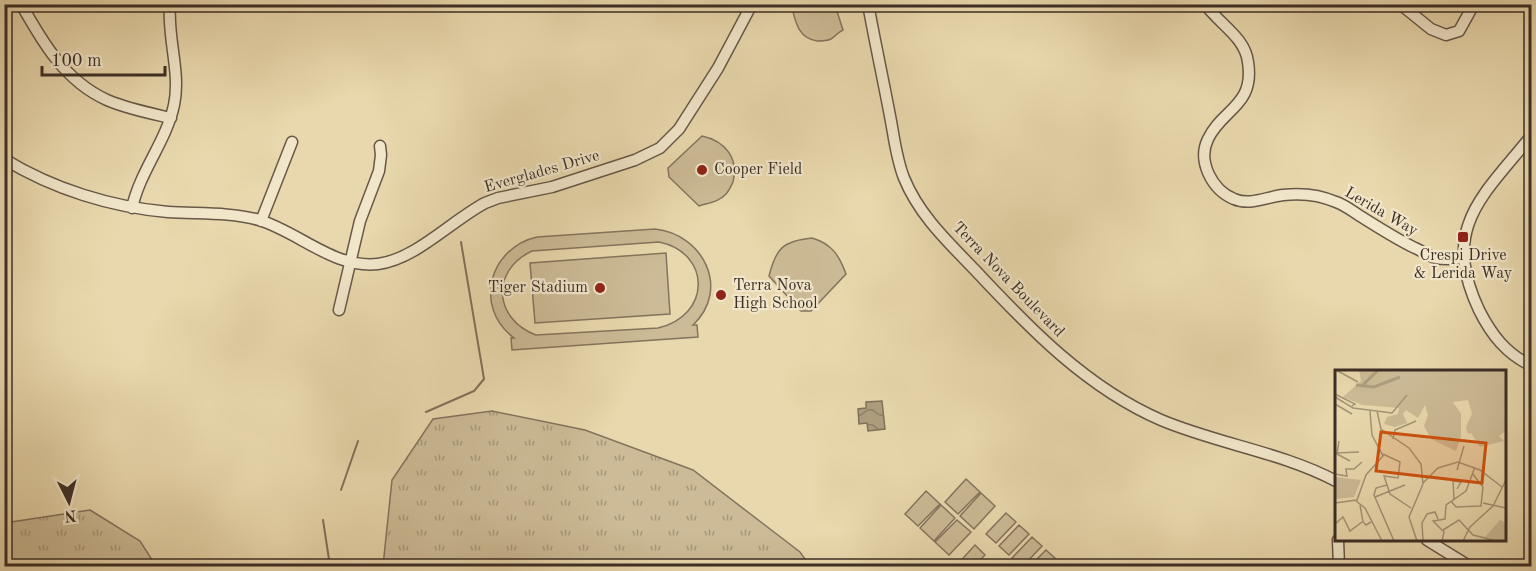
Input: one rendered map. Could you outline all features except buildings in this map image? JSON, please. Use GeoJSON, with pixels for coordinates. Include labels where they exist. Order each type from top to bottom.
{"type":"FeatureCollection","features":[{"type":"Feature","properties":{"kind":"street"},"geometry":{"type":"LineString","coordinates":[[21,4],[48,49],[68,73],[80,83],[114,102],[171,118]]}},
{"type":"Feature","properties":{"kind":"street"},"geometry":{"type":"LineString","coordinates":[[132,208],[138,188],[171,118],[175,99],[176,80],[169,29],[170,4]]}},
{"type":"Feature","properties":{"kind":"street","name":"Everglades Drive"},"geometry":{"type":"LineString","coordinates":[[4,159],[69,190],[132,208],[226,215],[261,221],[328,254],[350,261],[375,264],[400,258],[485,203],[498,198],[552,187],[635,160],[660,148],[684,120],[726,53],[752,4]]}},
{"type":"Feature","properties":{"kind":"street","name":"Terra Nova Boulevard"},"geometry":{"type":"LineString","coordinates":[[868,4],[898,159],[910,191],[937,230],[1023,322],[1093,380],[1144,412],[1181,428],[1302,465],[1335,481]]}},
{"type":"Feature","properties":{"kind":"street","name":"Lerida Way"},"geometry":{"type":"LineString","coordinates":[[1205,4],[1243,46],[1249,68],[1246,91],[1233,110],[1206,140],[1204,151],[1206,167],[1213,182],[1220,190],[1231,198],[1247,203],[1294,195],[1327,199],[1337,202],[1400,241],[1434,258],[1463,258]]}},
{"type":"Feature","properties":{"kind":"street"},"geometry":{"type":"LineString","coordinates":[[1400,4],[1431,29],[1446,36],[1459,31],[1474,4]]}},
{"type":"Feature","properties":{"kind":"street"},"geometry":{"type":"LineString","coordinates":[[1532,135],[1474,208],[1466,231],[1463,258],[1469,287],[1488,327],[1505,348],[1532,366]]}},
{"type":"Feature","properties":{"kind":"street"},"geometry":{"type":"LineString","coordinates":[[261,221],[292,142]]}},
{"type":"Feature","properties":{"kind":"street"},"geometry":{"type":"LineString","coordinates":[[339,310],[364,208],[379,171],[380,146]]}},
{"type":"Feature","properties":{"kind":"street"},"geometry":{"type":"LineString","coordinates":[[1338,541],[1339,567]]}},
{"type":"Feature","properties":{"kind":"street"},"geometry":{"type":"LineString","coordinates":[[1429,541],[1468,567]]}},
{"type":"Feature","properties":{"kind":"green space"},"geometry":{"type":"Polygon","coordinates":[[[804,5],[835,5],[843,30],[826,41],[806,37],[797,25],[792,8],[804,5]]]}},
{"type":"Feature","properties":{"kind":"green space","name":"Cooper Field"},"geometry":{"type":"Polygon","coordinates":[[[702,136],[723,146],[732,158],[734,173],[733,182],[723,197],[699,206],[669,177],[668,168],[702,136]]]}},
{"type":"Feature","properties":{"kind":"green space"},"geometry":{"type":"Polygon","coordinates":[[[655,229],[672,233],[687,241],[706,265],[710,280],[710,296],[704,311],[693,325],[697,325],[698,337],[512,350],[511,338],[514,338],[501,325],[494,311],[491,295],[492,280],[507,253],[521,243],[537,237],[655,229]],[[659,242],[532,251],[518,260],[509,270],[502,294],[505,307],[522,328],[536,335],[658,328],[675,321],[688,311],[696,298],[698,285],[696,271],[689,258],[676,248],[659,242]]]}},
{"type":"Feature","properties":{"kind":"green space"},"geometry":{"type":"Polygon","coordinates":[[[812,238],[825,243],[834,251],[846,274],[811,311],[801,311],[769,276],[778,252],[782,248],[794,241],[812,238]]]}},
{"type":"Feature","properties":{"kind":"green space","name":"Tiger Stadium"},"geometry":{"type":"Polygon","coordinates":[[[666,253],[670,314],[535,323],[530,263],[666,253]]]}},
{"type":"Feature","properties":{"kind":"green space"},"geometry":{"type":"Polygon","coordinates":[[[492,411],[585,430],[693,470],[800,552],[810,566],[383,566],[392,480],[433,419],[492,411]]]}},
{"type":"Feature","properties":{"kind":"green space"},"geometry":{"type":"Polygon","coordinates":[[[966,479],[980,492],[958,514],[945,502],[966,479]]]}},
{"type":"Feature","properties":{"kind":"green space"},"geometry":{"type":"Polygon","coordinates":[[[926,491],[940,504],[918,526],[905,514],[926,491]]]}},
{"type":"Feature","properties":{"kind":"green space"},"geometry":{"type":"Polygon","coordinates":[[[981,493],[995,506],[974,529],[960,516],[981,493]]]}},
{"type":"Feature","properties":{"kind":"green space"},"geometry":{"type":"Polygon","coordinates":[[[941,505],[955,518],[934,541],[920,528],[941,505]]]}},
{"type":"Feature","properties":{"kind":"green space"},"geometry":{"type":"Polygon","coordinates":[[[90,510],[140,541],[156,566],[5,566],[5,523],[90,510]]]}},
{"type":"Feature","properties":{"kind":"green space"},"geometry":{"type":"Polygon","coordinates":[[[1006,513],[1016,522],[996,543],[986,534],[1006,513]]]}},
{"type":"Feature","properties":{"kind":"green space"},"geometry":{"type":"Polygon","coordinates":[[[957,520],[971,532],[949,555],[935,542],[957,520]]]}},
{"type":"Feature","properties":{"kind":"green space"},"geometry":{"type":"Polygon","coordinates":[[[1019,525],[1029,534],[1009,555],[999,546],[1019,525]]]}},
{"type":"Feature","properties":{"kind":"green space"},"geometry":{"type":"Polygon","coordinates":[[[1032,537],[1042,546],[1021,566],[1012,558],[1032,537]]]}},
{"type":"Feature","properties":{"kind":"green space"},"geometry":{"type":"Polygon","coordinates":[[[975,545],[985,555],[974,566],[956,566],[975,545]]]}},
{"type":"Feature","properties":{"kind":"green space"},"geometry":{"type":"Polygon","coordinates":[[[1046,550],[1056,559],[1048,566],[1030,566],[1046,550]]]}},
{"type":"Feature","properties":{"kind":"water"},"geometry":{"type":"Polygon","coordinates":[[[882,401],[885,429],[868,431],[867,423],[859,424],[858,409],[866,408],[866,402],[882,401]]]}},
{"type":"Feature","properties":{"kind":"waterway"},"geometry":{"type":"LineString","coordinates":[[426,412],[474,391],[484,379],[461,242]]}},
{"type":"Feature","properties":{"kind":"waterway"},"geometry":{"type":"LineString","coordinates":[[341,490],[358,441]]}},
{"type":"Feature","properties":{"kind":"waterway"},"geometry":{"type":"LineString","coordinates":[[323,520],[330,566]]}},
{"type":"Feature","properties":{"kind":"place","name":"Cooper Field"},"geometry":{"type":"Point","coordinates":[702,170]}},
{"type":"Feature","properties":{"kind":"place","name":"Crespi Drive & Lerida Way"},"geometry":{"type":"Point","coordinates":[1463,237]}},
{"type":"Feature","properties":{"kind":"place","name":"Tiger Stadium"},"geometry":{"type":"Point","coordinates":[600,288]}},
{"type":"Feature","properties":{"kind":"place","name":"Terra Nova High School"},"geometry":{"type":"Point","coordinates":[721,295]}}]}
